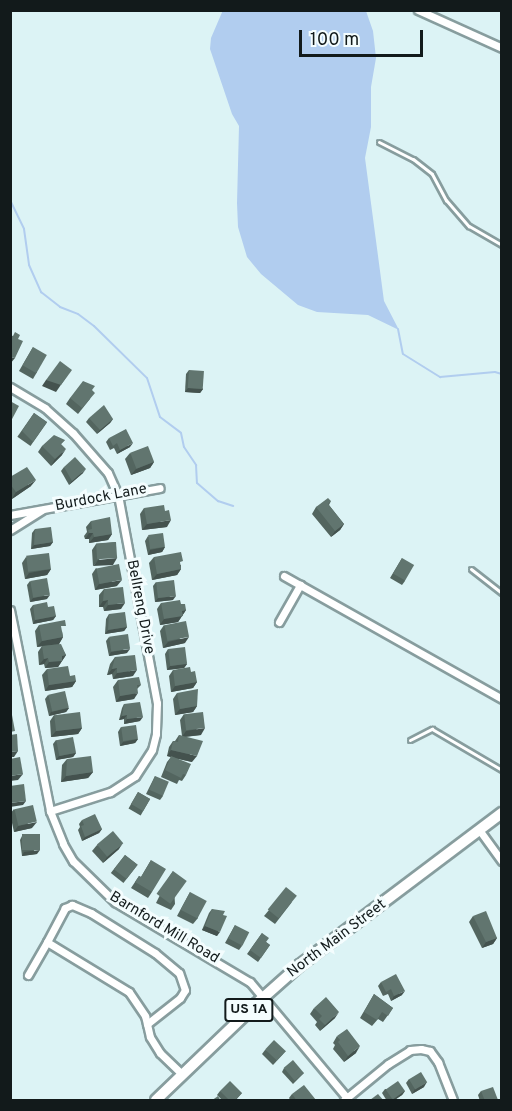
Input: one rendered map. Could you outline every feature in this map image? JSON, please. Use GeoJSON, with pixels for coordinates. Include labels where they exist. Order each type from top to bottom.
{"type":"FeatureCollection","features":[{"type":"Feature","properties":{"kind":"main road","name":"North Main Street"},"geometry":{"type":"LineString","coordinates":[[156,1101],[300,965],[501,813]]}},
{"type":"Feature","properties":{"kind":"street"},"geometry":{"type":"LineString","coordinates":[[418,10],[501,48]]}},
{"type":"Feature","properties":{"kind":"street","name":"Bellreng Drive"},"geometry":{"type":"LineString","coordinates":[[10,387],[45,408],[73,433],[108,473],[118,495],[157,703],[156,734],[143,765],[122,785],[110,792],[50,811]]}},
{"type":"Feature","properties":{"kind":"street","name":"Burdock Lane"},"geometry":{"type":"LineString","coordinates":[[10,515],[160,488]]}},
{"type":"Feature","properties":{"kind":"street","name":"Burdock Lane"},"geometry":{"type":"LineString","coordinates":[[10,530],[42,510]]}},
{"type":"Feature","properties":{"kind":"street"},"geometry":{"type":"LineString","coordinates":[[284,576],[501,699]]}},
{"type":"Feature","properties":{"kind":"street"},"geometry":{"type":"LineString","coordinates":[[279,622],[300,585]]}},
{"type":"Feature","properties":{"kind":"street","name":"Barnford Mill Road"},"geometry":{"type":"LineString","coordinates":[[10,610],[50,811],[63,844],[74,861],[115,902],[225,965],[250,982],[346,1099]]}},
{"type":"Feature","properties":{"kind":"street"},"geometry":{"type":"LineString","coordinates":[[480,831],[501,861]]}},
{"type":"Feature","properties":{"kind":"street"},"geometry":{"type":"LineString","coordinates":[[28,975],[65,908],[72,905],[155,953],[179,974],[185,990],[180,999],[147,1024]]}},
{"type":"Feature","properties":{"kind":"street"},"geometry":{"type":"LineString","coordinates":[[47,942],[129,992],[145,1016],[150,1037],[160,1053],[182,1074]]}},
{"type":"Feature","properties":{"kind":"street"},"geometry":{"type":"LineString","coordinates":[[346,1099],[388,1064],[410,1050],[421,1049],[430,1051],[438,1062],[453,1101]]}},
{"type":"Feature","properties":{"kind":"lane"},"geometry":{"type":"LineString","coordinates":[[379,142],[413,159],[432,174],[446,200],[469,226],[501,245]]}},
{"type":"Feature","properties":{"kind":"lane"},"geometry":{"type":"LineString","coordinates":[[471,569],[501,593]]}},
{"type":"Feature","properties":{"kind":"lane"},"geometry":{"type":"LineString","coordinates":[[410,740],[432,729],[501,770]]}},
{"type":"Feature","properties":{"kind":"water"},"geometry":{"type":"Polygon","coordinates":[[[223,10],[366,11],[373,31],[376,58],[371,87],[371,127],[365,158],[384,301],[399,330],[368,315],[317,312],[298,305],[261,274],[247,257],[238,227],[239,126],[232,114],[210,49],[211,38],[223,10]]]}},
{"type":"Feature","properties":{"kind":"building"},"geometry":{"type":"Polygon","coordinates":[[[15,332],[20,335],[18,339],[23,341],[15,358],[10,357],[10,335],[13,336],[15,332]]]}},
{"type":"Feature","properties":{"kind":"building"},"geometry":{"type":"Polygon","coordinates":[[[33,347],[47,355],[36,373],[22,365],[33,347]]]}},
{"type":"Feature","properties":{"kind":"building"},"geometry":{"type":"Polygon","coordinates":[[[60,361],[72,370],[61,385],[46,380],[60,361]]]}},
{"type":"Feature","properties":{"kind":"building"},"geometry":{"type":"Polygon","coordinates":[[[189,370],[204,371],[203,389],[188,388],[189,370]]]}},
{"type":"Feature","properties":{"kind":"building"},"geometry":{"type":"Polygon","coordinates":[[[83,381],[95,386],[92,390],[95,393],[82,408],[70,398],[83,381]]]}},
{"type":"Feature","properties":{"kind":"building"},"geometry":{"type":"Polygon","coordinates":[[[10,401],[19,406],[11,421],[10,421],[10,401]]]}},
{"type":"Feature","properties":{"kind":"building"},"geometry":{"type":"Polygon","coordinates":[[[104,405],[113,419],[100,430],[89,418],[104,405]]]}},
{"type":"Feature","properties":{"kind":"building"},"geometry":{"type":"Polygon","coordinates":[[[34,413],[47,422],[33,442],[22,431],[34,413]]]}},
{"type":"Feature","properties":{"kind":"building"},"geometry":{"type":"Polygon","coordinates":[[[126,429],[133,443],[120,450],[117,443],[113,446],[109,438],[126,429]]]}},
{"type":"Feature","properties":{"kind":"building"},"geometry":{"type":"Polygon","coordinates":[[[54,435],[65,440],[61,444],[66,449],[55,459],[42,446],[54,435]]]}},
{"type":"Feature","properties":{"kind":"building"},"geometry":{"type":"Polygon","coordinates":[[[148,446],[154,462],[136,469],[130,453],[148,446]]]}},
{"type":"Feature","properties":{"kind":"building"},"geometry":{"type":"Polygon","coordinates":[[[75,457],[86,469],[72,481],[64,467],[75,457]]]}},
{"type":"Feature","properties":{"kind":"building"},"geometry":{"type":"Polygon","coordinates":[[[27,467],[36,480],[16,492],[10,484],[10,477],[27,467]]]}},
{"type":"Feature","properties":{"kind":"building"},"geometry":{"type":"Polygon","coordinates":[[[328,498],[331,501],[328,504],[344,524],[335,531],[316,507],[328,498]]]}},
{"type":"Feature","properties":{"kind":"building"},"geometry":{"type":"Polygon","coordinates":[[[164,505],[165,511],[169,510],[171,520],[147,524],[144,508],[164,505]]]}},
{"type":"Feature","properties":{"kind":"building"},"geometry":{"type":"Polygon","coordinates":[[[110,517],[112,534],[94,537],[93,533],[89,533],[88,530],[92,529],[91,521],[110,517]]]}},
{"type":"Feature","properties":{"kind":"building"},"geometry":{"type":"Polygon","coordinates":[[[51,527],[53,542],[34,545],[35,529],[51,527]]]}},
{"type":"Feature","properties":{"kind":"building"},"geometry":{"type":"Polygon","coordinates":[[[163,533],[165,547],[150,549],[148,535],[163,533]]]}},
{"type":"Feature","properties":{"kind":"building"},"geometry":{"type":"Polygon","coordinates":[[[116,542],[117,558],[97,559],[96,543],[116,542]]]}},
{"type":"Feature","properties":{"kind":"building"},"geometry":{"type":"Polygon","coordinates":[[[181,552],[183,561],[180,562],[181,569],[157,574],[154,557],[181,552]]]}},
{"type":"Feature","properties":{"kind":"building"},"geometry":{"type":"Polygon","coordinates":[[[49,553],[51,569],[28,572],[26,556],[49,553]]]}},
{"type":"Feature","properties":{"kind":"building"},"geometry":{"type":"Polygon","coordinates":[[[402,558],[414,565],[405,581],[393,574],[402,558]]]}},
{"type":"Feature","properties":{"kind":"building"},"geometry":{"type":"Polygon","coordinates":[[[119,564],[122,580],[99,584],[96,568],[119,564]]]}},
{"type":"Feature","properties":{"kind":"building"},"geometry":{"type":"Polygon","coordinates":[[[47,578],[50,595],[33,598],[30,581],[47,578]]]}},
{"type":"Feature","properties":{"kind":"building"},"geometry":{"type":"Polygon","coordinates":[[[174,580],[176,596],[158,598],[156,582],[174,580]]]}},
{"type":"Feature","properties":{"kind":"building"},"geometry":{"type":"Polygon","coordinates":[[[123,587],[125,603],[108,605],[108,600],[103,601],[104,589],[123,587]]]}},
{"type":"Feature","properties":{"kind":"building"},"geometry":{"type":"Polygon","coordinates":[[[180,600],[181,604],[185,604],[186,610],[182,611],[183,616],[164,619],[161,603],[180,600]]]}},
{"type":"Feature","properties":{"kind":"building"},"geometry":{"type":"Polygon","coordinates":[[[47,602],[48,607],[54,606],[56,616],[35,620],[33,605],[47,602]]]}},
{"type":"Feature","properties":{"kind":"building"},"geometry":{"type":"Polygon","coordinates":[[[125,612],[127,627],[108,630],[109,614],[125,612]]]}},
{"type":"Feature","properties":{"kind":"building"},"geometry":{"type":"Polygon","coordinates":[[[65,620],[66,626],[61,626],[63,637],[42,641],[39,625],[65,620]]]}},
{"type":"Feature","properties":{"kind":"building"},"geometry":{"type":"Polygon","coordinates":[[[186,621],[189,637],[167,641],[164,625],[186,621]]]}},
{"type":"Feature","properties":{"kind":"building"},"geometry":{"type":"Polygon","coordinates":[[[128,634],[130,649],[111,651],[109,637],[128,634]]]}},
{"type":"Feature","properties":{"kind":"building"},"geometry":{"type":"Polygon","coordinates":[[[61,644],[66,655],[62,656],[62,661],[49,662],[48,658],[44,659],[42,646],[61,644]]]}},
{"type":"Feature","properties":{"kind":"building"},"geometry":{"type":"Polygon","coordinates":[[[185,647],[187,664],[170,666],[168,649],[185,647]]]}},
{"type":"Feature","properties":{"kind":"building"},"geometry":{"type":"Polygon","coordinates":[[[135,655],[137,670],[117,673],[117,668],[112,669],[115,657],[135,655]]]}},
{"type":"Feature","properties":{"kind":"building"},"geometry":{"type":"Polygon","coordinates":[[[68,666],[70,676],[75,675],[76,681],[49,685],[47,669],[68,666]]]}},
{"type":"Feature","properties":{"kind":"building"},"geometry":{"type":"Polygon","coordinates":[[[190,667],[191,672],[195,671],[197,682],[175,686],[173,670],[190,667]]]}},
{"type":"Feature","properties":{"kind":"building"},"geometry":{"type":"Polygon","coordinates":[[[139,677],[141,685],[137,685],[138,693],[120,696],[118,680],[139,677]]]}},
{"type":"Feature","properties":{"kind":"building"},"geometry":{"type":"Polygon","coordinates":[[[198,689],[197,706],[180,709],[177,693],[198,689]]]}},
{"type":"Feature","properties":{"kind":"building"},"geometry":{"type":"Polygon","coordinates":[[[65,691],[69,708],[52,711],[48,695],[65,691]]]}},
{"type":"Feature","properties":{"kind":"building"},"geometry":{"type":"Polygon","coordinates":[[[140,702],[143,717],[127,719],[127,715],[122,716],[124,704],[140,702]]]}},
{"type":"Feature","properties":{"kind":"building"},"geometry":{"type":"Polygon","coordinates":[[[80,712],[82,728],[56,731],[54,715],[80,712]]]}},
{"type":"Feature","properties":{"kind":"building"},"geometry":{"type":"Polygon","coordinates":[[[203,712],[205,728],[186,730],[184,714],[203,712]]]}},
{"type":"Feature","properties":{"kind":"building"},"geometry":{"type":"Polygon","coordinates":[[[10,715],[12,715],[15,731],[10,732],[10,715]]]}},
{"type":"Feature","properties":{"kind":"building"},"geometry":{"type":"Polygon","coordinates":[[[136,725],[138,739],[123,741],[121,727],[136,725]]]}},
{"type":"Feature","properties":{"kind":"building"},"geometry":{"type":"Polygon","coordinates":[[[17,734],[18,751],[10,752],[10,735],[17,734]]]}},
{"type":"Feature","properties":{"kind":"building"},"geometry":{"type":"Polygon","coordinates":[[[179,735],[203,741],[197,756],[171,750],[173,741],[178,742],[179,735]]]}},
{"type":"Feature","properties":{"kind":"building"},"geometry":{"type":"Polygon","coordinates":[[[73,737],[76,753],[59,756],[56,740],[73,737]]]}},
{"type":"Feature","properties":{"kind":"building"},"geometry":{"type":"Polygon","coordinates":[[[91,756],[93,772],[66,776],[67,759],[91,756]]]}},
{"type":"Feature","properties":{"kind":"building"},"geometry":{"type":"Polygon","coordinates":[[[171,756],[191,764],[186,775],[183,774],[181,778],[165,770],[171,756]]]}},
{"type":"Feature","properties":{"kind":"building"},"geometry":{"type":"Polygon","coordinates":[[[20,757],[23,774],[10,776],[10,759],[20,757]]]}},
{"type":"Feature","properties":{"kind":"building"},"geometry":{"type":"Polygon","coordinates":[[[155,776],[169,782],[163,796],[149,790],[155,776]]]}},
{"type":"Feature","properties":{"kind":"building"},"geometry":{"type":"Polygon","coordinates":[[[24,784],[26,801],[10,803],[10,786],[24,784]]]}},
{"type":"Feature","properties":{"kind":"building"},"geometry":{"type":"Polygon","coordinates":[[[138,792],[150,799],[143,811],[131,804],[138,792]]]}},
{"type":"Feature","properties":{"kind":"building"},"geometry":{"type":"Polygon","coordinates":[[[33,805],[37,822],[18,826],[14,809],[33,805]]]}},
{"type":"Feature","properties":{"kind":"building"},"geometry":{"type":"Polygon","coordinates":[[[95,814],[102,829],[85,837],[81,826],[84,825],[82,820],[95,814]]]}},
{"type":"Feature","properties":{"kind":"building"},"geometry":{"type":"Polygon","coordinates":[[[113,831],[123,843],[107,857],[97,844],[113,831]]]}},
{"type":"Feature","properties":{"kind":"building"},"geometry":{"type":"Polygon","coordinates":[[[22,834],[40,834],[40,850],[22,850],[22,834]]]}},
{"type":"Feature","properties":{"kind":"building"},"geometry":{"type":"Polygon","coordinates":[[[125,855],[138,865],[127,879],[114,869],[125,855]]]}},
{"type":"Feature","properties":{"kind":"building"},"geometry":{"type":"Polygon","coordinates":[[[151,860],[166,869],[152,892],[135,882],[139,876],[141,877],[151,860]]]}},
{"type":"Feature","properties":{"kind":"building"},"geometry":{"type":"Polygon","coordinates":[[[173,871],[187,881],[170,904],[157,894],[173,871]]]}},
{"type":"Feature","properties":{"kind":"building"},"geometry":{"type":"Polygon","coordinates":[[[286,887],[297,896],[279,918],[268,910],[286,887]]]}},
{"type":"Feature","properties":{"kind":"building"},"geometry":{"type":"Polygon","coordinates":[[[190,892],[207,901],[197,919],[181,910],[190,892]]]}},
{"type":"Feature","properties":{"kind":"building"},"geometry":{"type":"Polygon","coordinates":[[[212,909],[225,911],[223,915],[227,916],[220,932],[205,926],[212,909]]]}},
{"type":"Feature","properties":{"kind":"building"},"geometry":{"type":"Polygon","coordinates":[[[486,911],[497,938],[486,942],[473,916],[486,911]]]}},
{"type":"Feature","properties":{"kind":"building"},"geometry":{"type":"Polygon","coordinates":[[[235,925],[249,932],[242,946],[228,938],[235,925]]]}},
{"type":"Feature","properties":{"kind":"building"},"geometry":{"type":"Polygon","coordinates":[[[262,933],[269,938],[266,942],[270,945],[261,958],[250,950],[262,933]]]}},
{"type":"Feature","properties":{"kind":"building"},"geometry":{"type":"Polygon","coordinates":[[[396,974],[405,991],[394,996],[391,989],[386,992],[381,982],[396,974]]]}},
{"type":"Feature","properties":{"kind":"building"},"geometry":{"type":"Polygon","coordinates":[[[374,994],[393,1008],[388,1016],[382,1012],[377,1020],[364,1012],[374,994]]]}},
{"type":"Feature","properties":{"kind":"building"},"geometry":{"type":"Polygon","coordinates":[[[326,997],[339,1012],[325,1025],[319,1019],[322,1016],[314,1008],[326,997]]]}},
{"type":"Feature","properties":{"kind":"building"},"geometry":{"type":"Polygon","coordinates":[[[347,1029],[360,1046],[348,1056],[338,1042],[340,1040],[337,1036],[347,1029]]]}},
{"type":"Feature","properties":{"kind":"building"},"geometry":{"type":"Polygon","coordinates":[[[274,1040],[286,1051],[277,1060],[265,1050],[274,1040]]]}},
{"type":"Feature","properties":{"kind":"building"},"geometry":{"type":"Polygon","coordinates":[[[293,1060],[304,1073],[295,1081],[284,1068],[293,1060]]]}},
{"type":"Feature","properties":{"kind":"building"},"geometry":{"type":"Polygon","coordinates":[[[421,1072],[427,1082],[415,1089],[409,1079],[421,1072]]]}},
{"type":"Feature","properties":{"kind":"building"},"geometry":{"type":"Polygon","coordinates":[[[230,1081],[242,1093],[234,1101],[230,1101],[220,1091],[230,1081]]]}},
{"type":"Feature","properties":{"kind":"building"},"geometry":{"type":"Polygon","coordinates":[[[398,1081],[405,1091],[393,1099],[386,1090],[398,1081]]]}},
{"type":"Feature","properties":{"kind":"building"},"geometry":{"type":"Polygon","coordinates":[[[304,1085],[315,1101],[297,1101],[292,1094],[304,1085]]]}},
{"type":"Feature","properties":{"kind":"building"},"geometry":{"type":"Polygon","coordinates":[[[493,1087],[498,1100],[485,1101],[481,1091],[493,1087]]]}},
{"type":"Feature","properties":{"kind":"building"},"geometry":{"type":"Polygon","coordinates":[[[378,1094],[384,1101],[370,1100],[378,1094]]]}},
{"type":"Feature","properties":{"kind":"building"},"geometry":{"type":"Polygon","coordinates":[[[218,1096],[221,1101],[211,1101],[218,1096]]]}},
{"type":"Feature","properties":{"kind":"waterway"},"geometry":{"type":"LineString","coordinates":[[10,200],[24,229],[29,265],[41,292],[60,307],[78,314],[94,326],[147,378],[160,417],[181,433],[184,447],[196,465],[197,483],[218,501],[233,506]]}},
{"type":"Feature","properties":{"kind":"waterway"},"geometry":{"type":"LineString","coordinates":[[398,329],[403,354],[440,377],[495,372],[502,374]]}}]}
